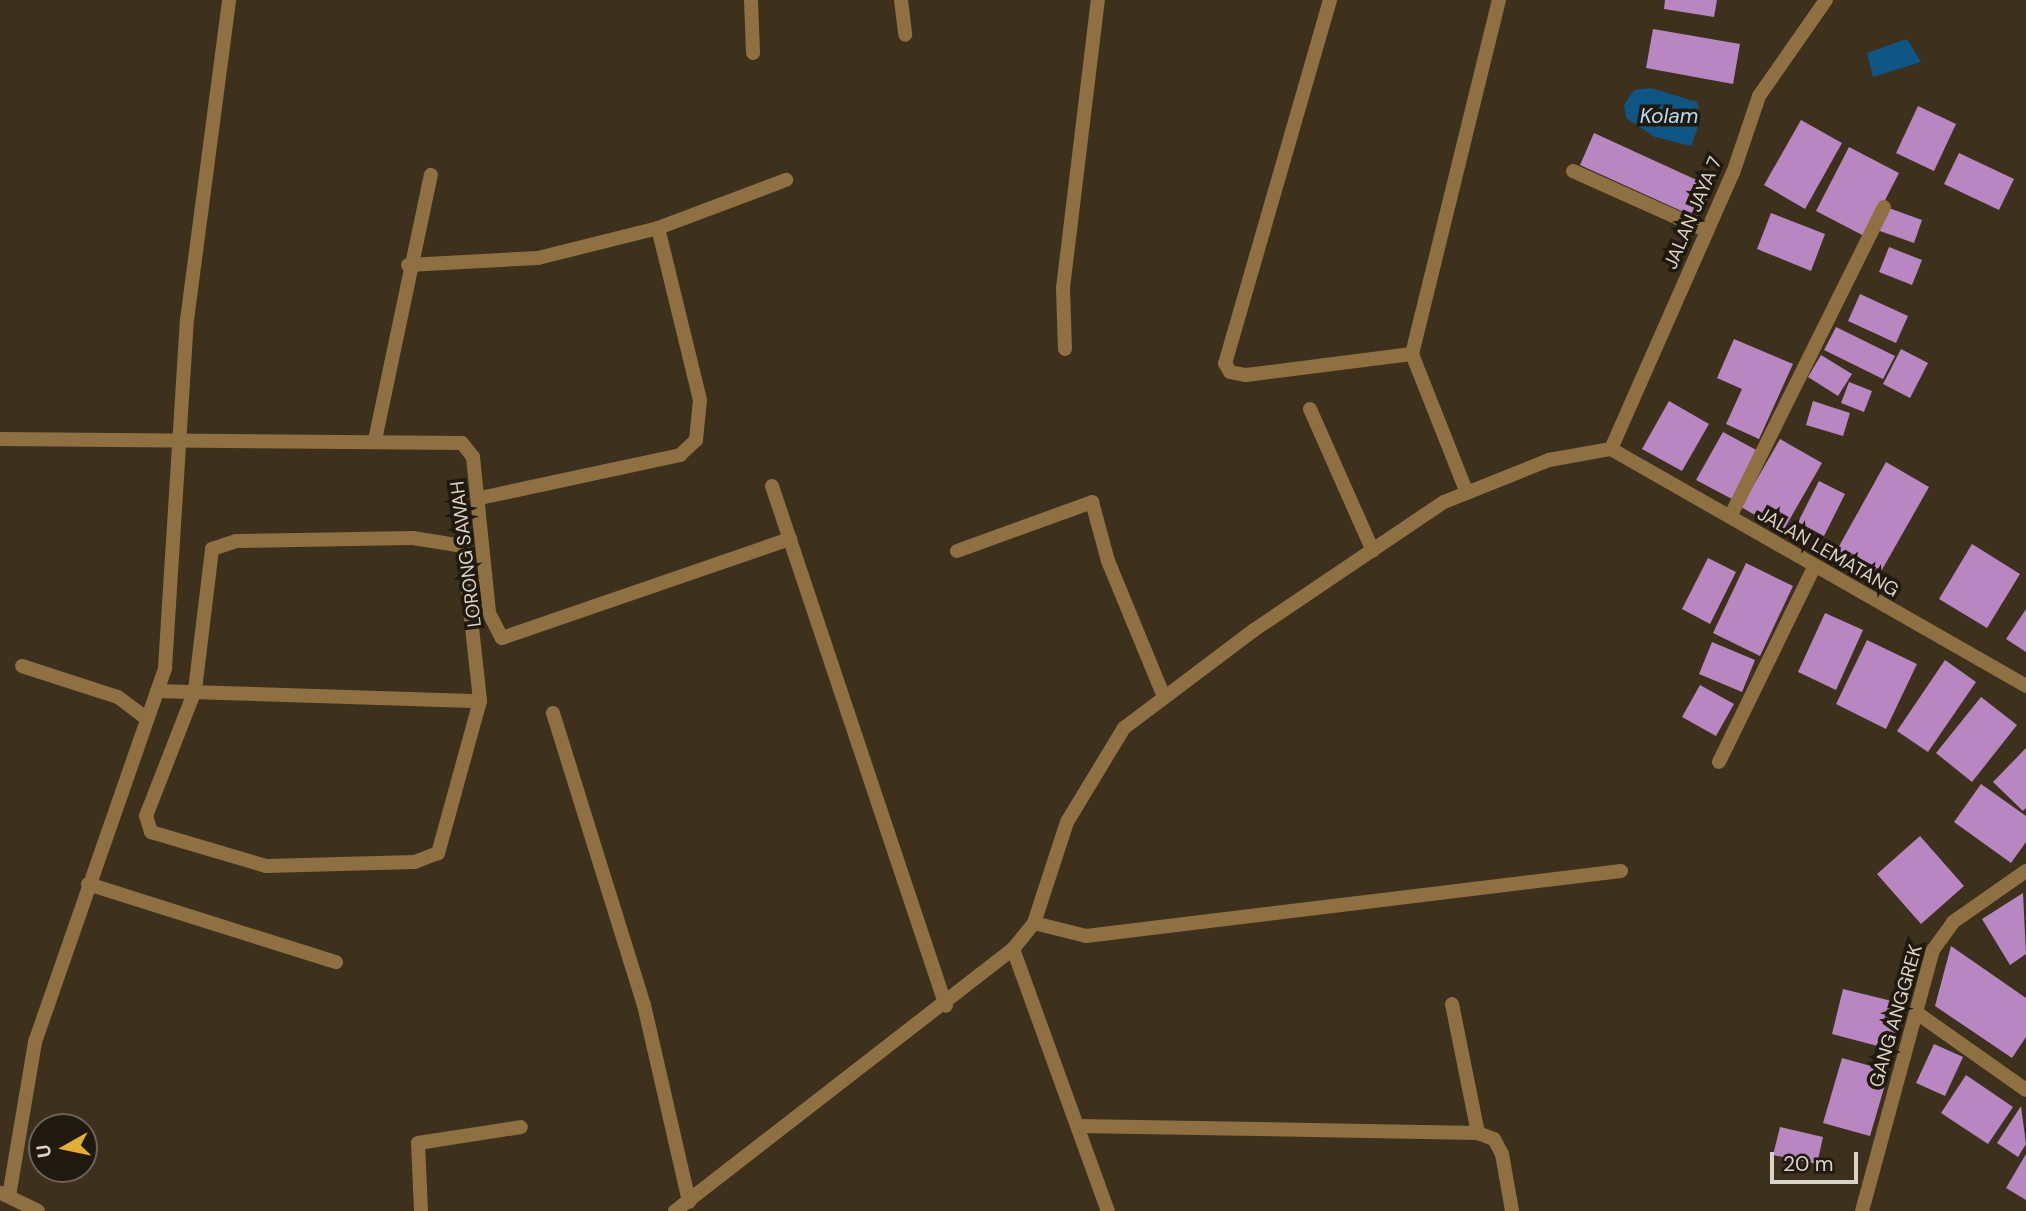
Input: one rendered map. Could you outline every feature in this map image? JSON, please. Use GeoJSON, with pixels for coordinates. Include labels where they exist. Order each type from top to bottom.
{"type":"FeatureCollection","features":[{"type":"Feature","properties":{"kind":"street"},"geometry":{"type":"LineString","coordinates":[[38,1211],[4,1195],[35,1042],[157,691],[172,611],[187,320],[229,0]]}},
{"type":"Feature","properties":{"kind":"street"},"geometry":{"type":"LineString","coordinates":[[751,0],[753,53]]}},
{"type":"Feature","properties":{"kind":"street"},"geometry":{"type":"LineString","coordinates":[[901,0],[905,35]]}},
{"type":"Feature","properties":{"kind":"street"},"geometry":{"type":"LineString","coordinates":[[1065,349],[1063,288],[1098,0]]}},
{"type":"Feature","properties":{"kind":"street"},"geometry":{"type":"LineString","coordinates":[[1330,0],[1224,363],[1230,372],[1246,375],[1412,354]]}},
{"type":"Feature","properties":{"kind":"street"},"geometry":{"type":"LineString","coordinates":[[1467,493],[1412,354],[1499,0]]}},
{"type":"Feature","properties":{"kind":"street","name":"JALAN JAYA 7"},"geometry":{"type":"LineString","coordinates":[[1611,449],[1707,231],[1759,96],[1826,0]]}},
{"type":"Feature","properties":{"kind":"street"},"geometry":{"type":"LineString","coordinates":[[1573,171],[1707,231]]}},
{"type":"Feature","properties":{"kind":"street"},"geometry":{"type":"LineString","coordinates":[[375,440],[408,265],[431,175]]}},
{"type":"Feature","properties":{"kind":"street"},"geometry":{"type":"LineString","coordinates":[[408,265],[538,258],[658,228],[786,180]]}},
{"type":"Feature","properties":{"kind":"street"},"geometry":{"type":"LineString","coordinates":[[1730,517],[1884,207]]}},
{"type":"Feature","properties":{"kind":"street"},"geometry":{"type":"LineString","coordinates":[[480,498],[680,455],[696,440],[700,400],[658,228]]}},
{"type":"Feature","properties":{"kind":"street"},"geometry":{"type":"LineString","coordinates":[[1310,409],[1373,551]]}},
{"type":"Feature","properties":{"kind":"street","name":"LORONG SAWAH"},"geometry":{"type":"LineString","coordinates":[[0,439],[181,437],[375,440],[471,447],[480,498],[489,613],[502,638],[790,540]]}},
{"type":"Feature","properties":{"kind":"street"},"geometry":{"type":"LineString","coordinates":[[675,1211],[689,1202],[731,1162],[946,1006],[1013,949],[1034,923],[1067,822],[1124,728],[1373,551],[1467,493],[1549,460],[1611,449]]}},
{"type":"Feature","properties":{"kind":"street","name":"JALAN LEMATANG"},"geometry":{"type":"LineString","coordinates":[[1611,449],[2026,686]]}},
{"type":"Feature","properties":{"kind":"street"},"geometry":{"type":"LineString","coordinates":[[772,486],[946,1006]]}},
{"type":"Feature","properties":{"kind":"street"},"geometry":{"type":"LineString","coordinates":[[957,551],[1092,502],[1108,561],[1164,697]]}},
{"type":"Feature","properties":{"kind":"street"},"geometry":{"type":"LineString","coordinates":[[413,538],[463,546],[480,702],[438,853],[415,862],[310,868],[224,857],[147,826],[195,690],[212,548],[236,541],[413,538]]}},
{"type":"Feature","properties":{"kind":"street"},"geometry":{"type":"LineString","coordinates":[[1719,762],[1814,567]]}},
{"type":"Feature","properties":{"kind":"street"},"geometry":{"type":"LineString","coordinates":[[22,666],[118,697],[147,719]]}},
{"type":"Feature","properties":{"kind":"street"},"geometry":{"type":"LineString","coordinates":[[157,691],[195,690],[480,702]]}},
{"type":"Feature","properties":{"kind":"street"},"geometry":{"type":"LineString","coordinates":[[553,713],[644,1005],[689,1202]]}},
{"type":"Feature","properties":{"kind":"street"},"geometry":{"type":"LineString","coordinates":[[1034,923],[1086,936],[1620,870]]}},
{"type":"Feature","properties":{"kind":"street","name":"GANG ANGGREK"},"geometry":{"type":"LineString","coordinates":[[1862,1211],[1942,932],[2026,871]]}},
{"type":"Feature","properties":{"kind":"street"},"geometry":{"type":"LineString","coordinates":[[88,884],[335,962]]}},
{"type":"Feature","properties":{"kind":"street"},"geometry":{"type":"LineString","coordinates":[[1013,949],[1108,1211]]}},
{"type":"Feature","properties":{"kind":"street"},"geometry":{"type":"LineString","coordinates":[[1452,1004],[1478,1133]]}},
{"type":"Feature","properties":{"kind":"street"},"geometry":{"type":"LineString","coordinates":[[1917,1013],[2026,1090]]}},
{"type":"Feature","properties":{"kind":"street"},"geometry":{"type":"LineString","coordinates":[[1079,1126],[1478,1133],[1494,1139],[1502,1154],[1512,1211]]}},
{"type":"Feature","properties":{"kind":"street"},"geometry":{"type":"LineString","coordinates":[[421,1211],[418,1143],[522,1127]]}},
{"type":"Feature","properties":{"kind":"water"},"geometry":{"type":"Polygon","coordinates":[[[1907,39],[1921,62],[1873,77],[1867,53],[1907,39]]]}},
{"type":"Feature","properties":{"kind":"water","name":"Kolam"},"geometry":{"type":"Polygon","coordinates":[[[1651,88],[1697,102],[1701,119],[1691,146],[1655,137],[1626,118],[1624,105],[1634,90],[1651,88]]]}},
{"type":"Feature","properties":{"kind":"building"},"geometry":{"type":"Polygon","coordinates":[[[1665,0],[1717,0],[1714,17],[1664,9],[1665,0]]]}},
{"type":"Feature","properties":{"kind":"building"},"geometry":{"type":"Polygon","coordinates":[[[1653,29],[1740,44],[1733,84],[1646,68],[1653,29]]]}},
{"type":"Feature","properties":{"kind":"building"},"geometry":{"type":"Polygon","coordinates":[[[1918,106],[1956,124],[1934,171],[1896,153],[1918,106]]]}},
{"type":"Feature","properties":{"kind":"building"},"geometry":{"type":"Polygon","coordinates":[[[1801,120],[1842,143],[1805,209],[1764,185],[1801,120]]]}},
{"type":"Feature","properties":{"kind":"building"},"geometry":{"type":"Polygon","coordinates":[[[1594,133],[1712,187],[1697,218],[1580,165],[1594,133]]]}},
{"type":"Feature","properties":{"kind":"building"},"geometry":{"type":"Polygon","coordinates":[[[1849,147],[1899,173],[1866,237],[1816,211],[1849,147]]]}},
{"type":"Feature","properties":{"kind":"building"},"geometry":{"type":"Polygon","coordinates":[[[1959,153],[2014,179],[1999,210],[1944,184],[1959,153]]]}},
{"type":"Feature","properties":{"kind":"building"},"geometry":{"type":"Polygon","coordinates":[[[1886,207],[1922,220],[1914,243],[1877,230],[1886,207]]]}},
{"type":"Feature","properties":{"kind":"building"},"geometry":{"type":"Polygon","coordinates":[[[1771,213],[1825,234],[1811,271],[1757,249],[1771,213]]]}},
{"type":"Feature","properties":{"kind":"building"},"geometry":{"type":"Polygon","coordinates":[[[1889,247],[1922,260],[1912,285],[1879,272],[1889,247]]]}},
{"type":"Feature","properties":{"kind":"building"},"geometry":{"type":"Polygon","coordinates":[[[1860,294],[1908,316],[1896,343],[1848,321],[1860,294]]]}},
{"type":"Feature","properties":{"kind":"building"},"geometry":{"type":"Polygon","coordinates":[[[1836,327],[1895,356],[1883,379],[1824,350],[1836,327]]]}},
{"type":"Feature","properties":{"kind":"building"},"geometry":{"type":"Polygon","coordinates":[[[1734,339],[1793,364],[1759,439],[1726,424],[1742,389],[1717,378],[1734,339]]]}},
{"type":"Feature","properties":{"kind":"building"},"geometry":{"type":"Polygon","coordinates":[[[1901,349],[1928,363],[1910,398],[1883,384],[1901,349]]]}},
{"type":"Feature","properties":{"kind":"building"},"geometry":{"type":"Polygon","coordinates":[[[1821,355],[1852,374],[1838,396],[1808,377],[1821,355]]]}},
{"type":"Feature","properties":{"kind":"building"},"geometry":{"type":"Polygon","coordinates":[[[1849,382],[1872,391],[1864,412],[1841,403],[1849,382]]]}},
{"type":"Feature","properties":{"kind":"building"},"geometry":{"type":"Polygon","coordinates":[[[1669,401],[1709,424],[1682,471],[1642,449],[1669,401]]]}},
{"type":"Feature","properties":{"kind":"building"},"geometry":{"type":"Polygon","coordinates":[[[1813,401],[1850,413],[1843,436],[1806,425],[1813,401]]]}},
{"type":"Feature","properties":{"kind":"building"},"geometry":{"type":"Polygon","coordinates":[[[1723,432],[1758,451],[1732,499],[1696,480],[1723,432]]]}},
{"type":"Feature","properties":{"kind":"building"},"geometry":{"type":"Polygon","coordinates":[[[1780,439],[1822,463],[1783,531],[1741,507],[1780,439]]]}},
{"type":"Feature","properties":{"kind":"building"},"geometry":{"type":"Polygon","coordinates":[[[1886,462],[1929,487],[1875,582],[1833,557],[1886,462]]]}},
{"type":"Feature","properties":{"kind":"building"},"geometry":{"type":"Polygon","coordinates":[[[1819,481],[1845,494],[1824,536],[1798,522],[1819,481]]]}},
{"type":"Feature","properties":{"kind":"building"},"geometry":{"type":"Polygon","coordinates":[[[1972,544],[2020,574],[1987,628],[1939,599],[1972,544]]]}},
{"type":"Feature","properties":{"kind":"building"},"geometry":{"type":"Polygon","coordinates":[[[1708,558],[1736,572],[1710,624],[1682,609],[1708,558]]]}},
{"type":"Feature","properties":{"kind":"building"},"geometry":{"type":"Polygon","coordinates":[[[1746,563],[1793,586],[1760,656],[1713,633],[1746,563]]]}},
{"type":"Feature","properties":{"kind":"building"},"geometry":{"type":"Polygon","coordinates":[[[2026,609],[2026,652],[2006,639],[2026,609]]]}},
{"type":"Feature","properties":{"kind":"building"},"geometry":{"type":"Polygon","coordinates":[[[1825,613],[1863,630],[1836,690],[1798,672],[1825,613]]]}},
{"type":"Feature","properties":{"kind":"building"},"geometry":{"type":"Polygon","coordinates":[[[1867,640],[1917,664],[1886,729],[1836,704],[1867,640]]]}},
{"type":"Feature","properties":{"kind":"building"},"geometry":{"type":"Polygon","coordinates":[[[1712,642],[1755,660],[1742,692],[1699,674],[1712,642]]]}},
{"type":"Feature","properties":{"kind":"building"},"geometry":{"type":"Polygon","coordinates":[[[1945,660],[1976,682],[1928,752],[1897,731],[1945,660]]]}},
{"type":"Feature","properties":{"kind":"building"},"geometry":{"type":"Polygon","coordinates":[[[1700,685],[1734,704],[1716,736],[1682,717],[1700,685]]]}},
{"type":"Feature","properties":{"kind":"building"},"geometry":{"type":"Polygon","coordinates":[[[1981,697],[2017,725],[1972,782],[1936,753],[1981,697]]]}},
{"type":"Feature","properties":{"kind":"building"},"geometry":{"type":"Polygon","coordinates":[[[2026,748],[2026,808],[2023,811],[1993,782],[2026,748]]]}},
{"type":"Feature","properties":{"kind":"building"},"geometry":{"type":"Polygon","coordinates":[[[1981,784],[2026,816],[2026,842],[2011,863],[1954,822],[1981,784]]]}},
{"type":"Feature","properties":{"kind":"building"},"geometry":{"type":"Polygon","coordinates":[[[1920,836],[1964,886],[1921,924],[1877,874],[1920,836]]]}},
{"type":"Feature","properties":{"kind":"building"},"geometry":{"type":"Polygon","coordinates":[[[2023,893],[2026,954],[2010,965],[1982,919],[2023,893]]]}},
{"type":"Feature","properties":{"kind":"building"},"geometry":{"type":"Polygon","coordinates":[[[1951,946],[2026,998],[2026,1037],[2012,1058],[1935,1006],[1951,946]]]}},
{"type":"Feature","properties":{"kind":"building"},"geometry":{"type":"Polygon","coordinates":[[[1843,989],[1904,1004],[1893,1050],[1832,1034],[1843,989]]]}},
{"type":"Feature","properties":{"kind":"building"},"geometry":{"type":"Polygon","coordinates":[[[1934,1044],[1963,1057],[1945,1096],[1916,1083],[1934,1044]]]}},
{"type":"Feature","properties":{"kind":"building"},"geometry":{"type":"Polygon","coordinates":[[[1842,1058],[1889,1071],[1870,1136],[1823,1123],[1842,1058]]]}},
{"type":"Feature","properties":{"kind":"building"},"geometry":{"type":"Polygon","coordinates":[[[1966,1075],[2013,1107],[1988,1144],[1941,1113],[1966,1075]]]}},
{"type":"Feature","properties":{"kind":"building"},"geometry":{"type":"Polygon","coordinates":[[[2021,1106],[2026,1144],[2018,1157],[1997,1143],[2021,1106]]]}},
{"type":"Feature","properties":{"kind":"building"},"geometry":{"type":"Polygon","coordinates":[[[1780,1127],[1823,1137],[1817,1164],[1773,1155],[1780,1127]]]}},
{"type":"Feature","properties":{"kind":"building"},"geometry":{"type":"Polygon","coordinates":[[[2026,1154],[2026,1200],[2006,1188],[2026,1154]]]}}]}
